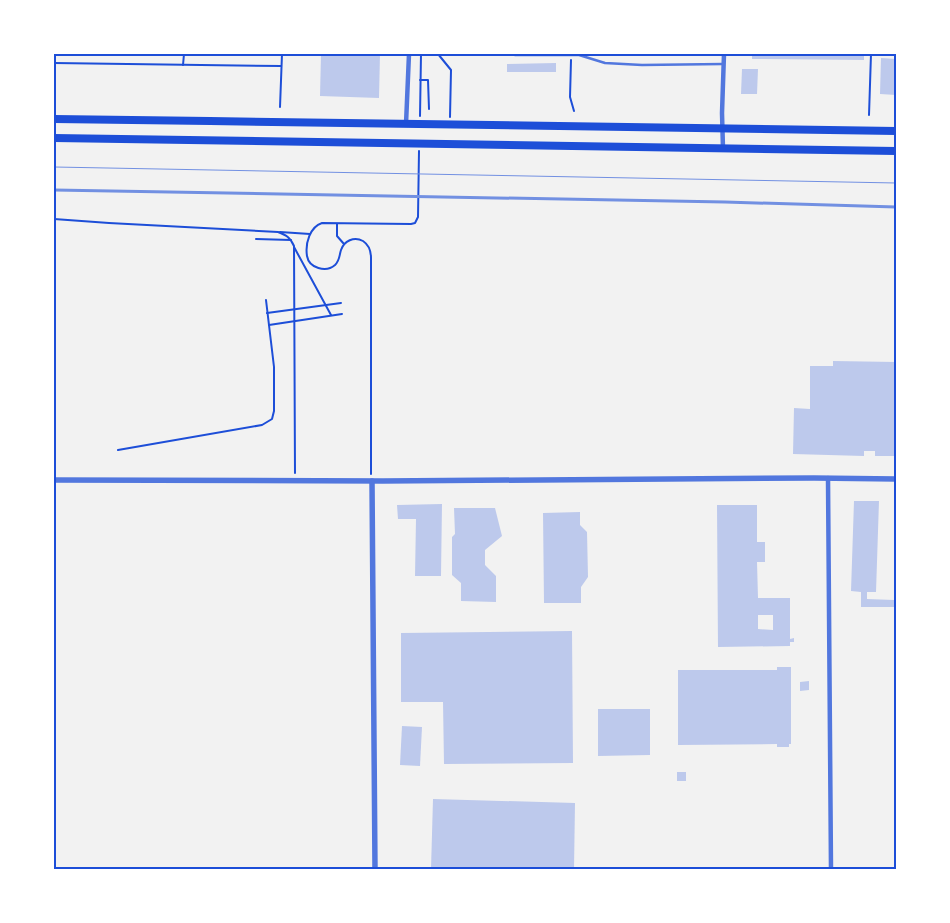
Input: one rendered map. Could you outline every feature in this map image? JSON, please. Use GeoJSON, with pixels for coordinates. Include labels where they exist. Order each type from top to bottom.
{"type":"FeatureCollection","features":[{"type":"Feature","properties":{"kind":"main road"},"geometry":{"type":"LineString","coordinates":[[54,119],[896,131]]}},
{"type":"Feature","properties":{"kind":"main road"},"geometry":{"type":"LineString","coordinates":[[54,138],[896,151]]}},
{"type":"Feature","properties":{"kind":"street"},"geometry":{"type":"LineString","coordinates":[[406,124],[408,54]]}},
{"type":"Feature","properties":{"kind":"street"},"geometry":{"type":"LineString","coordinates":[[723,149],[724,54]]}},
{"type":"Feature","properties":{"kind":"street"},"geometry":{"type":"LineString","coordinates":[[828,478],[831,869]]}},
{"type":"Feature","properties":{"kind":"street"},"geometry":{"type":"LineString","coordinates":[[54,480],[896,479]]}},
{"type":"Feature","properties":{"kind":"street"},"geometry":{"type":"LineString","coordinates":[[372,481],[375,869]]}},
{"type":"Feature","properties":{"kind":"lane"},"geometry":{"type":"LineString","coordinates":[[515,54],[579,55],[605,63],[723,64]]}},
{"type":"Feature","properties":{"kind":"path"},"geometry":{"type":"LineString","coordinates":[[183,65],[184,54]]}},
{"type":"Feature","properties":{"kind":"path"},"geometry":{"type":"LineString","coordinates":[[280,107],[282,54]]}},
{"type":"Feature","properties":{"kind":"path"},"geometry":{"type":"LineString","coordinates":[[420,121],[421,54]]}},
{"type":"Feature","properties":{"kind":"path"},"geometry":{"type":"LineString","coordinates":[[438,54],[451,70],[451,109]]}},
{"type":"Feature","properties":{"kind":"path"},"geometry":{"type":"LineString","coordinates":[[869,115],[871,54]]}},
{"type":"Feature","properties":{"kind":"path"},"geometry":{"type":"LineString","coordinates":[[571,55],[570,97],[574,111]]}},
{"type":"Feature","properties":{"kind":"path"},"geometry":{"type":"LineString","coordinates":[[54,63],[281,66]]}},
{"type":"Feature","properties":{"kind":"path"},"geometry":{"type":"LineString","coordinates":[[420,80],[428,80],[429,109]]}},
{"type":"Feature","properties":{"kind":"path"},"geometry":{"type":"LineString","coordinates":[[371,465],[371,254],[368,245],[361,240],[352,239],[344,244],[335,265],[327,269],[319,268],[314,266],[308,259],[310,234],[314,227],[322,223],[411,224],[417,220],[419,149]]}},
{"type":"Feature","properties":{"kind":"path"},"geometry":{"type":"LineString","coordinates":[[54,218],[109,223],[310,234]]}},
{"type":"Feature","properties":{"kind":"path"},"geometry":{"type":"LineString","coordinates":[[337,224],[337,236],[344,244]]}},
{"type":"Feature","properties":{"kind":"path"},"geometry":{"type":"LineString","coordinates":[[278,232],[286,235],[291,240],[331,316]]}},
{"type":"Feature","properties":{"kind":"path"},"geometry":{"type":"LineString","coordinates":[[256,239],[291,240]]}},
{"type":"Feature","properties":{"kind":"path"},"geometry":{"type":"LineString","coordinates":[[294,246],[295,481]]}},
{"type":"Feature","properties":{"kind":"path"},"geometry":{"type":"LineString","coordinates":[[118,450],[262,425],[272,419],[274,411],[274,368],[266,300]]}},
{"type":"Feature","properties":{"kind":"path"},"geometry":{"type":"LineString","coordinates":[[268,313],[341,302]]}},
{"type":"Feature","properties":{"kind":"path"},"geometry":{"type":"LineString","coordinates":[[269,325],[342,314]]}},
{"type":"Feature","properties":{"kind":"building"},"geometry":{"type":"Polygon","coordinates":[[[321,54],[380,54],[379,98],[320,96],[321,54]]]}},
{"type":"Feature","properties":{"kind":"building"},"geometry":{"type":"Polygon","coordinates":[[[752,54],[864,54],[864,60],[752,59],[752,54]]]}},
{"type":"Feature","properties":{"kind":"building"},"geometry":{"type":"Polygon","coordinates":[[[881,58],[896,59],[896,95],[880,94],[881,58]]]}},
{"type":"Feature","properties":{"kind":"building"},"geometry":{"type":"Polygon","coordinates":[[[556,63],[556,72],[507,72],[507,64],[556,63]]]}},
{"type":"Feature","properties":{"kind":"building"},"geometry":{"type":"Polygon","coordinates":[[[742,69],[758,69],[757,94],[741,94],[742,69]]]}},
{"type":"Feature","properties":{"kind":"building"},"geometry":{"type":"Polygon","coordinates":[[[833,361],[896,362],[896,456],[875,456],[875,451],[864,451],[864,456],[793,454],[794,408],[810,409],[810,366],[833,366],[833,361]]]}},
{"type":"Feature","properties":{"kind":"building"},"geometry":{"type":"Polygon","coordinates":[[[854,501],[879,501],[876,592],[867,592],[867,599],[894,600],[894,591],[896,591],[896,636],[894,636],[894,607],[861,607],[861,592],[851,591],[854,501]]]}},
{"type":"Feature","properties":{"kind":"building"},"geometry":{"type":"Polygon","coordinates":[[[442,504],[441,576],[415,576],[416,519],[398,519],[397,505],[442,504]]]}},
{"type":"Feature","properties":{"kind":"building"},"geometry":{"type":"Polygon","coordinates":[[[717,505],[757,505],[757,542],[765,542],[765,562],[757,562],[758,598],[790,598],[790,639],[794,638],[794,642],[790,642],[790,646],[718,647],[717,505]],[[758,615],[758,629],[773,630],[773,615],[758,615]]]}},
{"type":"Feature","properties":{"kind":"building"},"geometry":{"type":"Polygon","coordinates":[[[454,508],[495,508],[502,536],[485,550],[485,565],[496,576],[496,602],[461,601],[461,583],[452,575],[452,537],[455,534],[454,508]]]}},
{"type":"Feature","properties":{"kind":"building"},"geometry":{"type":"Polygon","coordinates":[[[580,512],[580,525],[587,532],[588,577],[581,587],[581,603],[544,603],[543,513],[580,512]]]}},
{"type":"Feature","properties":{"kind":"building"},"geometry":{"type":"Polygon","coordinates":[[[572,631],[573,763],[444,764],[443,702],[401,702],[401,633],[572,631]]]}},
{"type":"Feature","properties":{"kind":"building"},"geometry":{"type":"Polygon","coordinates":[[[777,667],[791,667],[791,744],[789,744],[789,747],[777,747],[777,744],[678,745],[678,670],[777,670],[777,667]]]}},
{"type":"Feature","properties":{"kind":"building"},"geometry":{"type":"Polygon","coordinates":[[[809,681],[809,690],[800,691],[800,682],[809,681]]]}},
{"type":"Feature","properties":{"kind":"building"},"geometry":{"type":"Polygon","coordinates":[[[598,709],[650,709],[650,755],[598,756],[598,709]]]}},
{"type":"Feature","properties":{"kind":"building"},"geometry":{"type":"Polygon","coordinates":[[[402,726],[422,727],[420,766],[400,765],[402,726]]]}},
{"type":"Feature","properties":{"kind":"building"},"geometry":{"type":"Polygon","coordinates":[[[677,772],[686,772],[686,781],[677,781],[677,772]]]}},
{"type":"Feature","properties":{"kind":"building"},"geometry":{"type":"Polygon","coordinates":[[[433,799],[575,803],[574,869],[431,869],[433,799]]]}},
{"type":"Feature","properties":{"kind":"tram line"},"geometry":{"type":"LineString","coordinates":[[54,167],[896,183]]}},
{"type":"Feature","properties":{"kind":"railway"},"geometry":{"type":"LineString","coordinates":[[54,190],[725,202],[896,207]]}}]}
